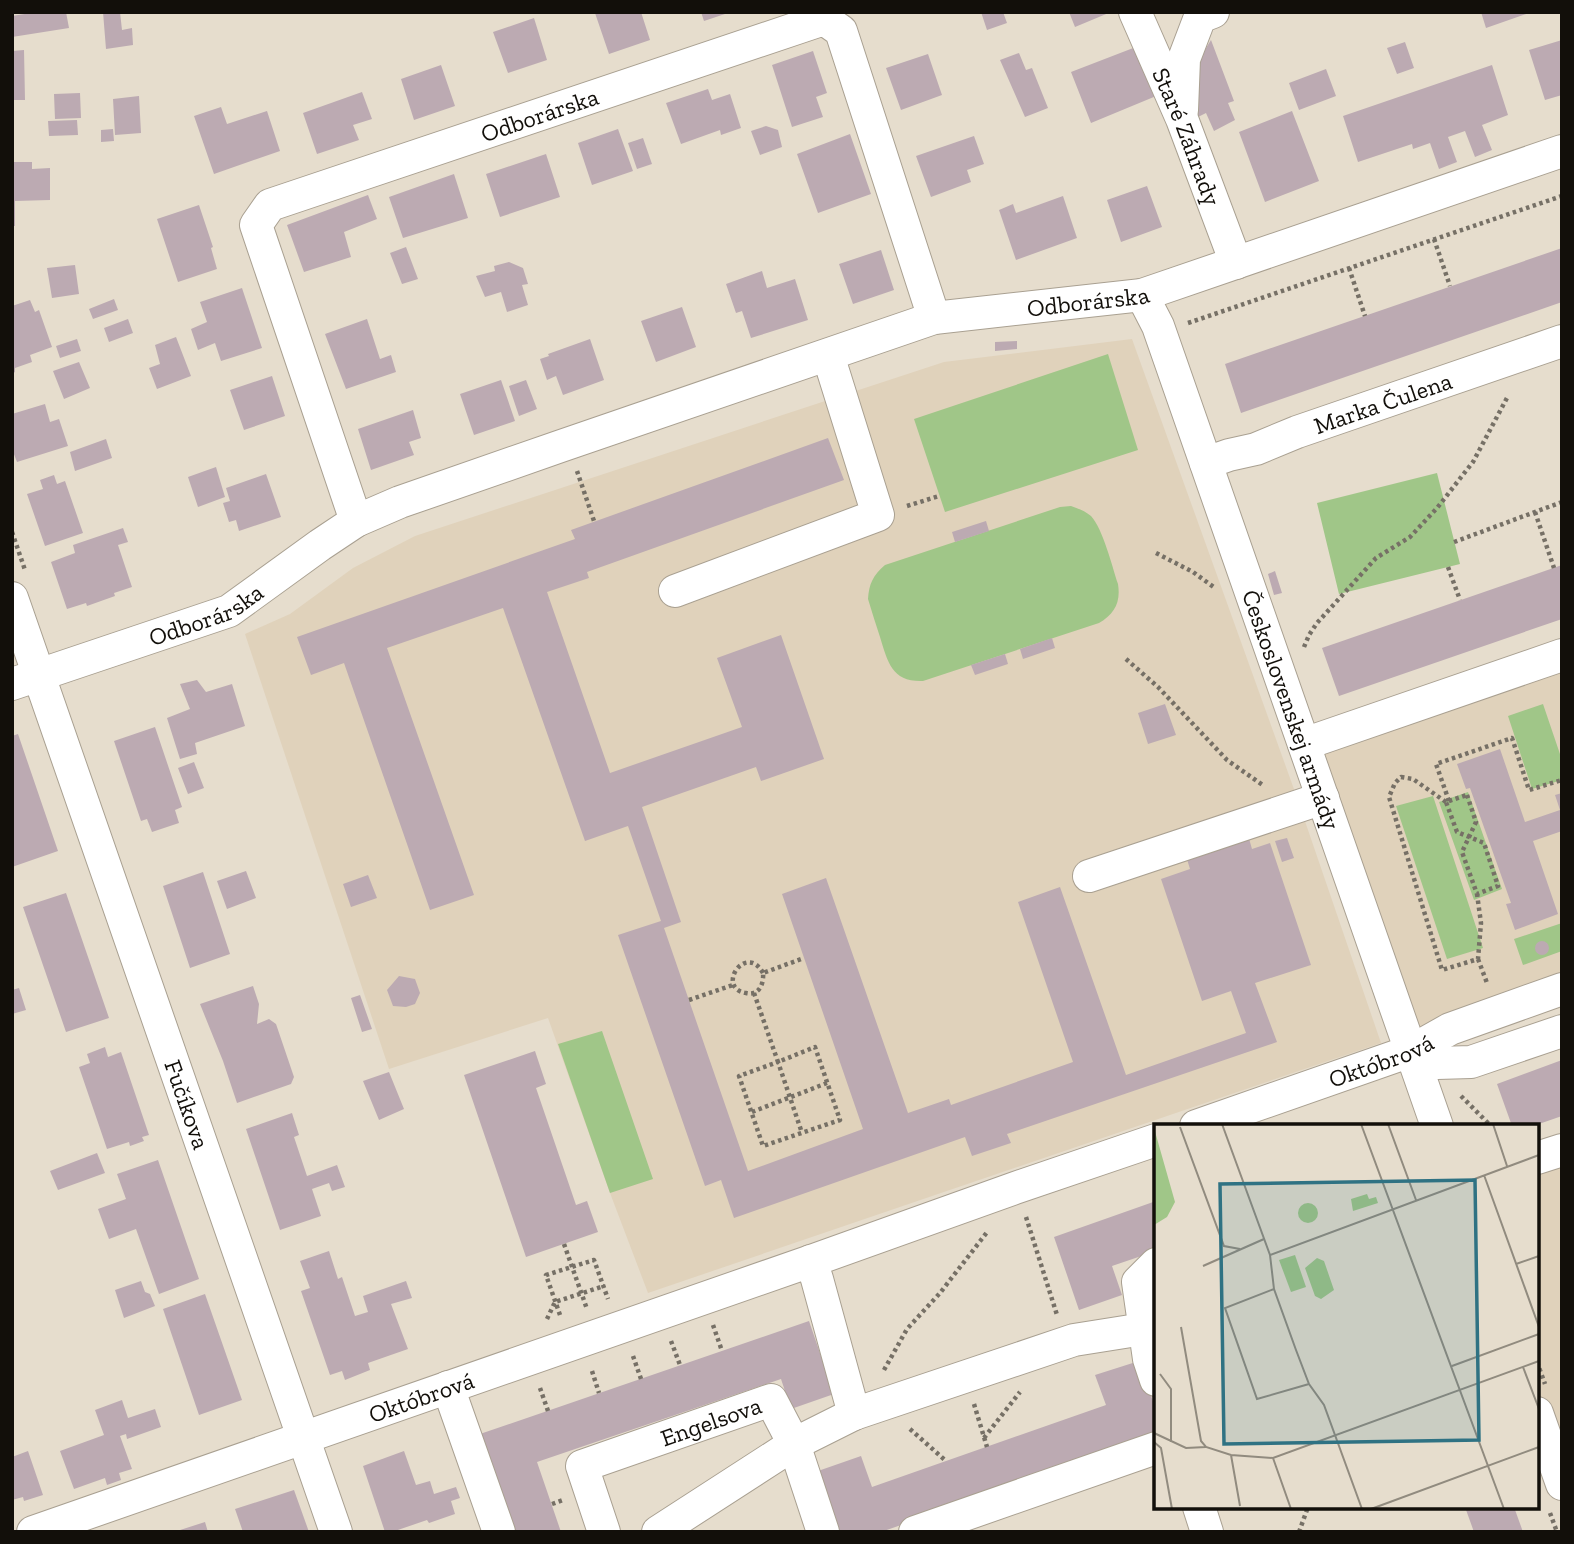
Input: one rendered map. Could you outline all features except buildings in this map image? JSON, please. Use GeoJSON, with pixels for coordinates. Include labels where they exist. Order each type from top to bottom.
{"type":"FeatureCollection","features":[{"type":"Feature","properties":{"kind":"street","name":"Staré Záhrady"},"geometry":{"type":"LineString","coordinates":[[1135,12],[1182,119],[1236,263]]}},
{"type":"Feature","properties":{"kind":"street"},"geometry":{"type":"LineString","coordinates":[[1182,119],[1184,59],[1200,17],[1213,12]]}},
{"type":"Feature","properties":{"kind":"street","name":"Odborárska"},"geometry":{"type":"LineString","coordinates":[[356,521],[256,225],[270,205],[824,19],[841,31],[934,318]]}},
{"type":"Feature","properties":{"kind":"street"},"geometry":{"type":"LineString","coordinates":[[1236,263],[1562,151]]}},
{"type":"Feature","properties":{"kind":"street","name":"Odborárska"},"geometry":{"type":"LineString","coordinates":[[25,679],[229,611],[356,521],[400,502],[934,318],[1142,295],[1236,263]]}},
{"type":"Feature","properties":{"kind":"street","name":"Československej armády"},"geometry":{"type":"LineString","coordinates":[[1142,295],[1158,326],[1304,744],[1308,802],[1413,1055],[1436,1124]]}},
{"type":"Feature","properties":{"kind":"street","name":"Marka Čulena"},"geometry":{"type":"LineString","coordinates":[[1206,463],[1256,449],[1297,432],[1562,341]]}},
{"type":"Feature","properties":{"kind":"street"},"geometry":{"type":"LineString","coordinates":[[675,591],[878,515],[828,355]]}},
{"type":"Feature","properties":{"kind":"street","name":"Fučíkova"},"geometry":{"type":"LineString","coordinates":[[12,598],[25,679],[336,1532]]}},
{"type":"Feature","properties":{"kind":"street"},"geometry":{"type":"LineString","coordinates":[[1304,744],[1562,655]]}},
{"type":"Feature","properties":{"kind":"street"},"geometry":{"type":"LineString","coordinates":[[1089,876],[1308,802]]}},
{"type":"Feature","properties":{"kind":"street","name":"Októbrová"},"geometry":{"type":"LineString","coordinates":[[1202,1124],[1413,1055],[1450,1029],[1562,989]]}},
{"type":"Feature","properties":{"kind":"street","name":"Októbrová"},"geometry":{"type":"LineString","coordinates":[[1413,1055],[1437,1063],[1471,1062],[1562,1031]]}},
{"type":"Feature","properties":{"kind":"street","name":"Októbrová"},"geometry":{"type":"LineString","coordinates":[[33,1532],[1154,1141]]}},
{"type":"Feature","properties":{"kind":"street"},"geometry":{"type":"LineString","coordinates":[[1539,1157],[1562,1150]]}},
{"type":"Feature","properties":{"kind":"street"},"geometry":{"type":"LineString","coordinates":[[811,1261],[866,1410]]}},
{"type":"Feature","properties":{"kind":"street"},"geometry":{"type":"LineString","coordinates":[[1154,1266],[1138,1282],[1150,1329],[1149,1359],[1154,1374]]}},
{"type":"Feature","properties":{"kind":"street"},"geometry":{"type":"LineString","coordinates":[[658,1532],[794,1444],[866,1410],[1074,1340],[1150,1329]]}},
{"type":"Feature","properties":{"kind":"street"},"geometry":{"type":"LineString","coordinates":[[448,1387],[499,1532]]}},
{"type":"Feature","properties":{"kind":"street","name":"Engelsova"},"geometry":{"type":"LineString","coordinates":[[604,1532],[582,1466],[771,1399],[794,1444],[823,1532]]}},
{"type":"Feature","properties":{"kind":"street"},"geometry":{"type":"LineString","coordinates":[[1539,1418],[1560,1474]]}},
{"type":"Feature","properties":{"kind":"street"},"geometry":{"type":"LineString","coordinates":[[915,1532],[1154,1449]]}},
{"type":"Feature","properties":{"kind":"street"},"geometry":{"type":"LineString","coordinates":[[1200,1509],[1207,1532]]}},
{"type":"Feature","properties":{"kind":"path"},"geometry":{"type":"LineString","coordinates":[[1158,326],[1184,324],[1562,196]]}},
{"type":"Feature","properties":{"kind":"path"},"geometry":{"type":"LineString","coordinates":[[1434,239],[1450,286]]}},
{"type":"Feature","properties":{"kind":"path"},"geometry":{"type":"LineString","coordinates":[[1349,268],[1366,316]]}},
{"type":"Feature","properties":{"kind":"path"},"geometry":{"type":"LineString","coordinates":[[1301,653],[1317,623],[1376,558],[1410,537],[1437,508],[1473,462],[1508,396]]}},
{"type":"Feature","properties":{"kind":"path"},"geometry":{"type":"LineString","coordinates":[[575,467],[594,521]]}},
{"type":"Feature","properties":{"kind":"path"},"geometry":{"type":"LineString","coordinates":[[1454,541],[1562,502]]}},
{"type":"Feature","properties":{"kind":"path"},"geometry":{"type":"LineString","coordinates":[[1535,512],[1554,568]]}},
{"type":"Feature","properties":{"kind":"path"},"geometry":{"type":"LineString","coordinates":[[1156,553],[1193,572],[1220,592]]}},
{"type":"Feature","properties":{"kind":"path"},"geometry":{"type":"LineString","coordinates":[[1448,567],[1460,600]]}},
{"type":"Feature","properties":{"kind":"path"},"geometry":{"type":"LineString","coordinates":[[1126,659],[1158,687],[1227,760],[1308,802]]}},
{"type":"Feature","properties":{"kind":"path"},"geometry":{"type":"LineString","coordinates":[[1477,894],[1498,886],[1484,843],[1457,832],[1436,764],[1512,738],[1529,790],[1562,780]]}},
{"type":"Feature","properties":{"kind":"path"},"geometry":{"type":"LineString","coordinates":[[1401,777],[1413,779],[1447,802],[1466,795],[1476,822],[1462,852],[1477,894],[1481,923],[1478,959],[1442,970],[1389,797],[1401,777]]}},
{"type":"Feature","properties":{"kind":"path"},"geometry":{"type":"LineString","coordinates":[[763,973],[804,958]]}},
{"type":"Feature","properties":{"kind":"path"},"geometry":{"type":"LineString","coordinates":[[755,963],[760,967],[764,981],[760,989],[754,993],[745,993],[733,985],[733,975],[740,964],[755,963]]}},
{"type":"Feature","properties":{"kind":"path"},"geometry":{"type":"LineString","coordinates":[[689,1000],[733,985]]}},
{"type":"Feature","properties":{"kind":"path"},"geometry":{"type":"LineString","coordinates":[[754,993],[803,1133]]}},
{"type":"Feature","properties":{"kind":"path"},"geometry":{"type":"LineString","coordinates":[[815,1047],[840,1120],[763,1146],[739,1076],[778,1062],[815,1047]]}},
{"type":"Feature","properties":{"kind":"path"},"geometry":{"type":"LineString","coordinates":[[751,1112],[827,1083]]}},
{"type":"Feature","properties":{"kind":"path"},"geometry":{"type":"LineString","coordinates":[[1452,1087],[1489,1124]]}},
{"type":"Feature","properties":{"kind":"path"},"geometry":{"type":"LineString","coordinates":[[1015,1188],[1065,1343]]}},
{"type":"Feature","properties":{"kind":"path"},"geometry":{"type":"LineString","coordinates":[[946,1461],[866,1410],[907,1329],[940,1293],[990,1228]]}},
{"type":"Feature","properties":{"kind":"path"},"geometry":{"type":"LineString","coordinates":[[564,1244],[587,1311]]}},
{"type":"Feature","properties":{"kind":"path"},"geometry":{"type":"LineString","coordinates":[[562,1320],[546,1275],[594,1259],[610,1304]]}},
{"type":"Feature","properties":{"kind":"path"},"geometry":{"type":"LineString","coordinates":[[555,1301],[604,1286]]}},
{"type":"Feature","properties":{"kind":"path"},"geometry":{"type":"LineString","coordinates":[[710,1316],[722,1351]]}},
{"type":"Feature","properties":{"kind":"path"},"geometry":{"type":"LineString","coordinates":[[671,1341],[680,1366]]}},
{"type":"Feature","properties":{"kind":"path"},"geometry":{"type":"LineString","coordinates":[[633,1354],[641,1379]]}},
{"type":"Feature","properties":{"kind":"path"},"geometry":{"type":"LineString","coordinates":[[591,1368],[599,1393]]}},
{"type":"Feature","properties":{"kind":"path"},"geometry":{"type":"LineString","coordinates":[[965,1377],[987,1447]]}},
{"type":"Feature","properties":{"kind":"path"},"geometry":{"type":"LineString","coordinates":[[540,1386],[548,1411]]}},
{"type":"Feature","properties":{"kind":"path"},"geometry":{"type":"LineString","coordinates":[[1300,1532],[1307,1509]]}},
{"type":"Feature","properties":{"kind":"shaded area"},"geometry":{"type":"Polygon","coordinates":[[[1132,339],[1295,792],[1381,1043],[648,1293],[548,1018],[389,1069],[245,634],[290,614],[353,568],[415,536],[944,362],[1132,339]]]}},
{"type":"Feature","properties":{"kind":"shaded area"},"geometry":{"type":"Polygon","coordinates":[[[1562,655],[1562,989],[1411,1051],[1304,744],[1562,655]]]}},
{"type":"Feature","properties":{"kind":"shaded area"},"geometry":{"type":"Polygon","coordinates":[[[1562,1158],[1562,1474],[1539,1407],[1539,1166],[1562,1158]]]}},
{"type":"Feature","properties":{"kind":"green space"},"geometry":{"type":"Polygon","coordinates":[[[1108,354],[1138,450],[945,512],[914,419],[1108,354]]]}},
{"type":"Feature","properties":{"kind":"green space"},"geometry":{"type":"Polygon","coordinates":[[[1437,473],[1460,564],[1339,594],[1317,503],[1437,473]]]}},
{"type":"Feature","properties":{"kind":"green space"},"geometry":{"type":"Polygon","coordinates":[[[1071,506],[1091,516],[1107,548],[1119,591],[1115,607],[1109,616],[1099,623],[923,681],[904,678],[893,669],[868,599],[872,580],[885,565],[1060,507],[1071,506]]]}},
{"type":"Feature","properties":{"kind":"green space"},"geometry":{"type":"Polygon","coordinates":[[[1543,704],[1562,760],[1562,780],[1532,789],[1508,716],[1543,704]]]}},
{"type":"Feature","properties":{"kind":"green space"},"geometry":{"type":"Polygon","coordinates":[[[1468,792],[1502,889],[1474,900],[1439,802],[1468,792]]]}},
{"type":"Feature","properties":{"kind":"green space"},"geometry":{"type":"Polygon","coordinates":[[[1433,796],[1483,948],[1447,959],[1396,806],[1433,796]]]}},
{"type":"Feature","properties":{"kind":"green space"},"geometry":{"type":"Polygon","coordinates":[[[1562,923],[1562,951],[1523,965],[1514,939],[1562,923]]]}},
{"type":"Feature","properties":{"kind":"green space"},"geometry":{"type":"Polygon","coordinates":[[[602,1031],[653,1179],[610,1193],[558,1044],[602,1031]]]}}]}
